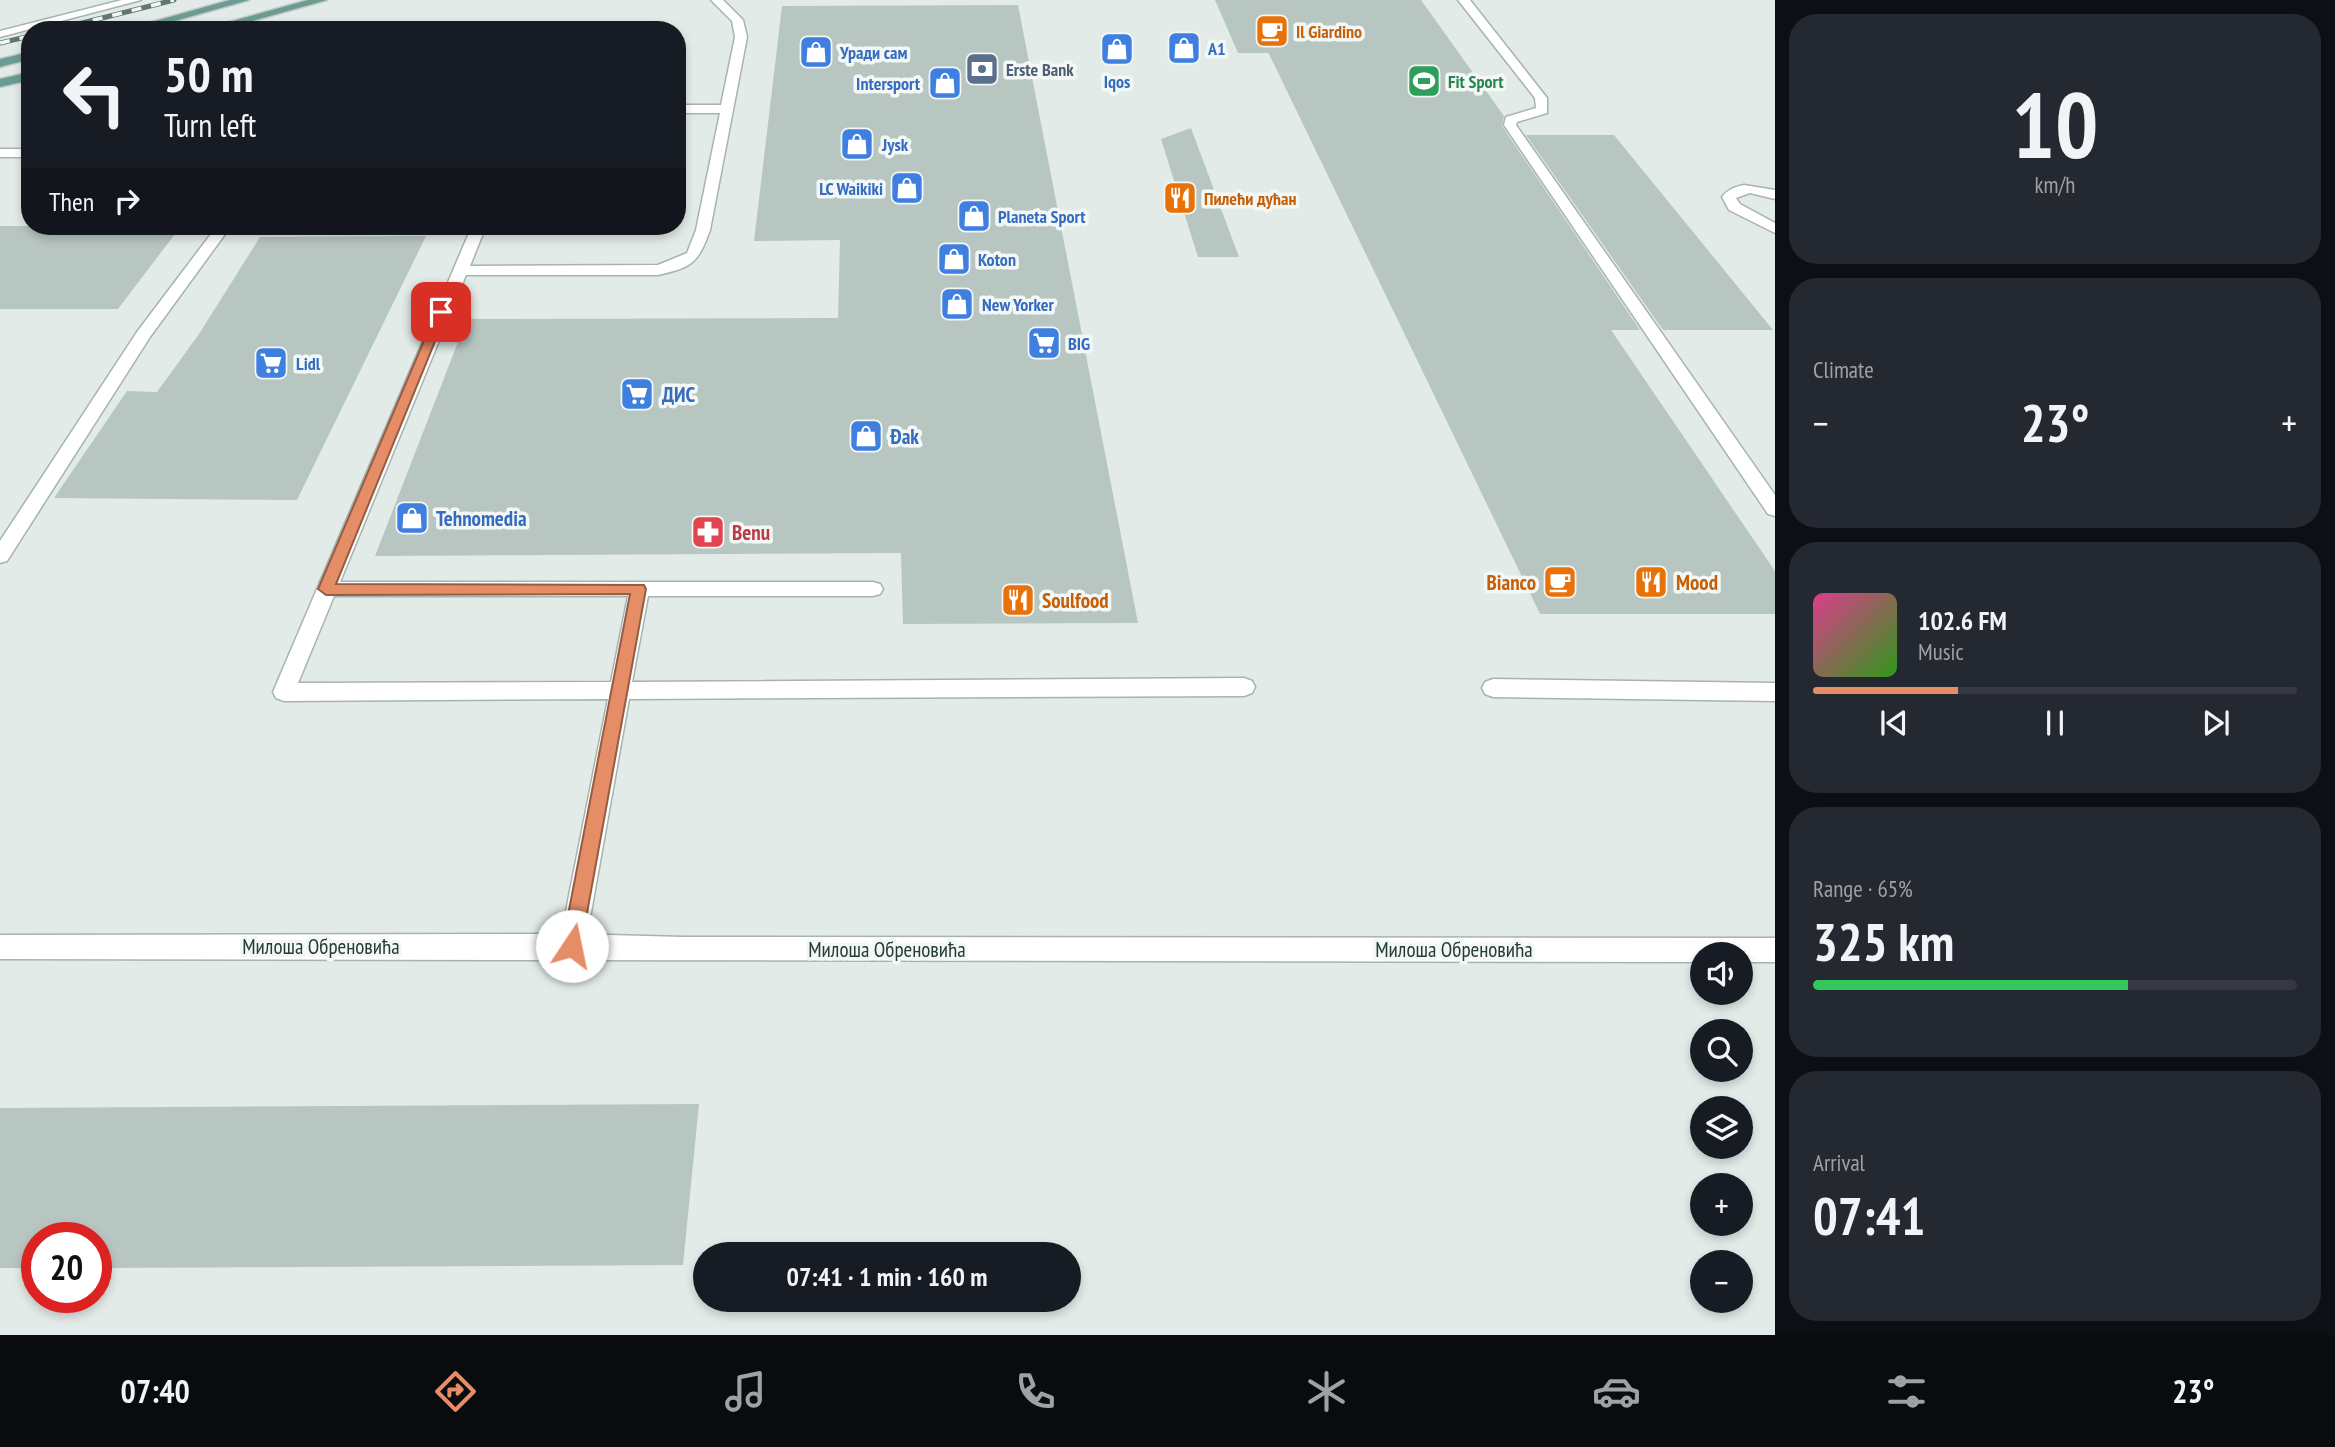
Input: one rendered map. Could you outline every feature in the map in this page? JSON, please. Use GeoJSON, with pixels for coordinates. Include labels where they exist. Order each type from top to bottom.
{"type":"FeatureCollection","features":[{"type":"Feature","properties":{"kind":"main road"},"geometry":{"type":"LineString","coordinates":[[163,21],[243,0]]}},
{"type":"Feature","properties":{"kind":"main road"},"geometry":{"type":"LineString","coordinates":[[240,21],[320,0]]}},
{"type":"Feature","properties":{"kind":"main road"},"geometry":{"type":"LineString","coordinates":[[0,63],[21,57]]}},
{"type":"Feature","properties":{"kind":"main road"},"geometry":{"type":"LineString","coordinates":[[0,83],[21,78]]}},
{"type":"Feature","properties":{"kind":"street"},"geometry":{"type":"LineString","coordinates":[[52,21],[135,0]]}},
{"type":"Feature","properties":{"kind":"street"},"geometry":{"type":"LineString","coordinates":[[460,271],[649,270],[672,267],[694,255],[703,230],[741,28],[718,0]]}},
{"type":"Feature","properties":{"kind":"street"},"geometry":{"type":"LineString","coordinates":[[1464,0],[1541,98],[1543,110],[1511,120],[1510,125],[1775,509]]}},
{"type":"Feature","properties":{"kind":"street"},"geometry":{"type":"LineString","coordinates":[[0,34],[21,29]]}},
{"type":"Feature","properties":{"kind":"street"},"geometry":{"type":"LineString","coordinates":[[686,109],[727,109]]}},
{"type":"Feature","properties":{"kind":"street"},"geometry":{"type":"LineString","coordinates":[[0,153],[21,153]]}},
{"type":"Feature","properties":{"kind":"street"},"geometry":{"type":"LineString","coordinates":[[1775,195],[1741,189],[1731,193],[1729,197],[1730,202],[1742,213],[1775,229]]}},
{"type":"Feature","properties":{"kind":"street"},"geometry":{"type":"LineString","coordinates":[[0,556],[143,335],[217,235]]}},
{"type":"Feature","properties":{"kind":"street"},"geometry":{"type":"LineString","coordinates":[[475,235],[284,692],[1244,687]]}},
{"type":"Feature","properties":{"kind":"street"},"geometry":{"type":"LineString","coordinates":[[326,589],[873,589]]}},
{"type":"Feature","properties":{"kind":"street"},"geometry":{"type":"LineString","coordinates":[[572,946],[639,589]]}},
{"type":"Feature","properties":{"kind":"street"},"geometry":{"type":"LineString","coordinates":[[1493,688],[1775,692]]}},
{"type":"Feature","properties":{"kind":"street","name":"Милоша Обреновића"},"geometry":{"type":"LineString","coordinates":[[0,947],[1775,950]]}},
{"type":"Feature","properties":{"kind":"building"},"geometry":{"type":"Polygon","coordinates":[[[1215,0],[1421,0],[1504,116],[1502,126],[1640,330],[1611,330],[1775,571],[1775,614],[1540,614],[1270,56],[1268,53],[1238,53],[1215,0]]]}},
{"type":"Feature","properties":{"kind":"building"},"geometry":{"type":"Polygon","coordinates":[[[1018,5],[1138,623],[903,624],[901,553],[375,556],[467,319],[838,318],[840,240],[754,241],[782,6],[1018,5]]]}},
{"type":"Feature","properties":{"kind":"building"},"geometry":{"type":"Polygon","coordinates":[[[1191,128],[1239,257],[1198,257],[1161,139],[1191,128]]]}},
{"type":"Feature","properties":{"kind":"building"},"geometry":{"type":"Polygon","coordinates":[[[1526,135],[1614,135],[1773,330],[1663,330],[1526,135]]]}},
{"type":"Feature","properties":{"kind":"building"},"geometry":{"type":"Polygon","coordinates":[[[0,226],[21,226],[21,235],[174,235],[118,309],[0,309],[0,226]]]}},
{"type":"Feature","properties":{"kind":"building","name":"Lidl"},"geometry":{"type":"Polygon","coordinates":[[[426,236],[297,500],[54,498],[127,391],[157,392],[199,334],[260,237],[426,236]]]}},
{"type":"Feature","properties":{"kind":"building"},"geometry":{"type":"Polygon","coordinates":[[[699,1104],[683,1265],[112,1268],[112,1222],[21,1222],[21,1268],[0,1268],[0,1108],[699,1104]]]}},
{"type":"Feature","properties":{"kind":"railway"},"geometry":{"type":"LineString","coordinates":[[90,21],[174,0]]}},
{"type":"Feature","properties":{"kind":"railway"},"geometry":{"type":"LineString","coordinates":[[0,43],[21,38]]}},
{"type":"Feature","properties":{"kind":"place","name":"Il Giardino"},"geometry":{"type":"Point","coordinates":[1272,31]}},
{"type":"Feature","properties":{"kind":"place","name":"A1"},"geometry":{"type":"Point","coordinates":[1184,48]}},
{"type":"Feature","properties":{"kind":"place","name":"Iqos"},"geometry":{"type":"Point","coordinates":[1117,49]}},
{"type":"Feature","properties":{"kind":"place","name":"Уради сам"},"geometry":{"type":"Point","coordinates":[816,52]}},
{"type":"Feature","properties":{"kind":"place","name":"Erste Bank"},"geometry":{"type":"Point","coordinates":[982,69]}},
{"type":"Feature","properties":{"kind":"place","name":"Fit Sport"},"geometry":{"type":"Point","coordinates":[1424,81]}},
{"type":"Feature","properties":{"kind":"place","name":"Intersport"},"geometry":{"type":"Point","coordinates":[945,83]}},
{"type":"Feature","properties":{"kind":"place","name":"Jysk"},"geometry":{"type":"Point","coordinates":[857,144]}},
{"type":"Feature","properties":{"kind":"place","name":"LC Waikiki"},"geometry":{"type":"Point","coordinates":[907,188]}},
{"type":"Feature","properties":{"kind":"place","name":"Пилећи дућан"},"geometry":{"type":"Point","coordinates":[1180,198]}},
{"type":"Feature","properties":{"kind":"place","name":"Planeta Sport"},"geometry":{"type":"Point","coordinates":[974,216]}},
{"type":"Feature","properties":{"kind":"place","name":"Koton"},"geometry":{"type":"Point","coordinates":[954,259]}},
{"type":"Feature","properties":{"kind":"place","name":"New Yorker"},"geometry":{"type":"Point","coordinates":[957,304]}},
{"type":"Feature","properties":{"kind":"place","name":"BIG"},"geometry":{"type":"Point","coordinates":[1044,343]}},
{"type":"Feature","properties":{"kind":"place","name":"Lidl"},"geometry":{"type":"Point","coordinates":[271,363]}},
{"type":"Feature","properties":{"kind":"place","name":"ДИС"},"geometry":{"type":"Point","coordinates":[637,394]}},
{"type":"Feature","properties":{"kind":"place","name":"Đak"},"geometry":{"type":"Point","coordinates":[866,436]}},
{"type":"Feature","properties":{"kind":"place","name":"Tehnomedia"},"geometry":{"type":"Point","coordinates":[412,518]}},
{"type":"Feature","properties":{"kind":"place","name":"Benu"},"geometry":{"type":"Point","coordinates":[708,532]}},
{"type":"Feature","properties":{"kind":"place","name":"Bianco"},"geometry":{"type":"Point","coordinates":[1560,582]}},
{"type":"Feature","properties":{"kind":"place","name":"Mood"},"geometry":{"type":"Point","coordinates":[1651,582]}},
{"type":"Feature","properties":{"kind":"place","name":"Soulfood"},"geometry":{"type":"Point","coordinates":[1018,600]}},
{"type":"Feature","properties":{"kind":"route"},"geometry":{"type":"LineString","coordinates":[[441,312],[326,589],[639,589],[572,946]]}}]}
